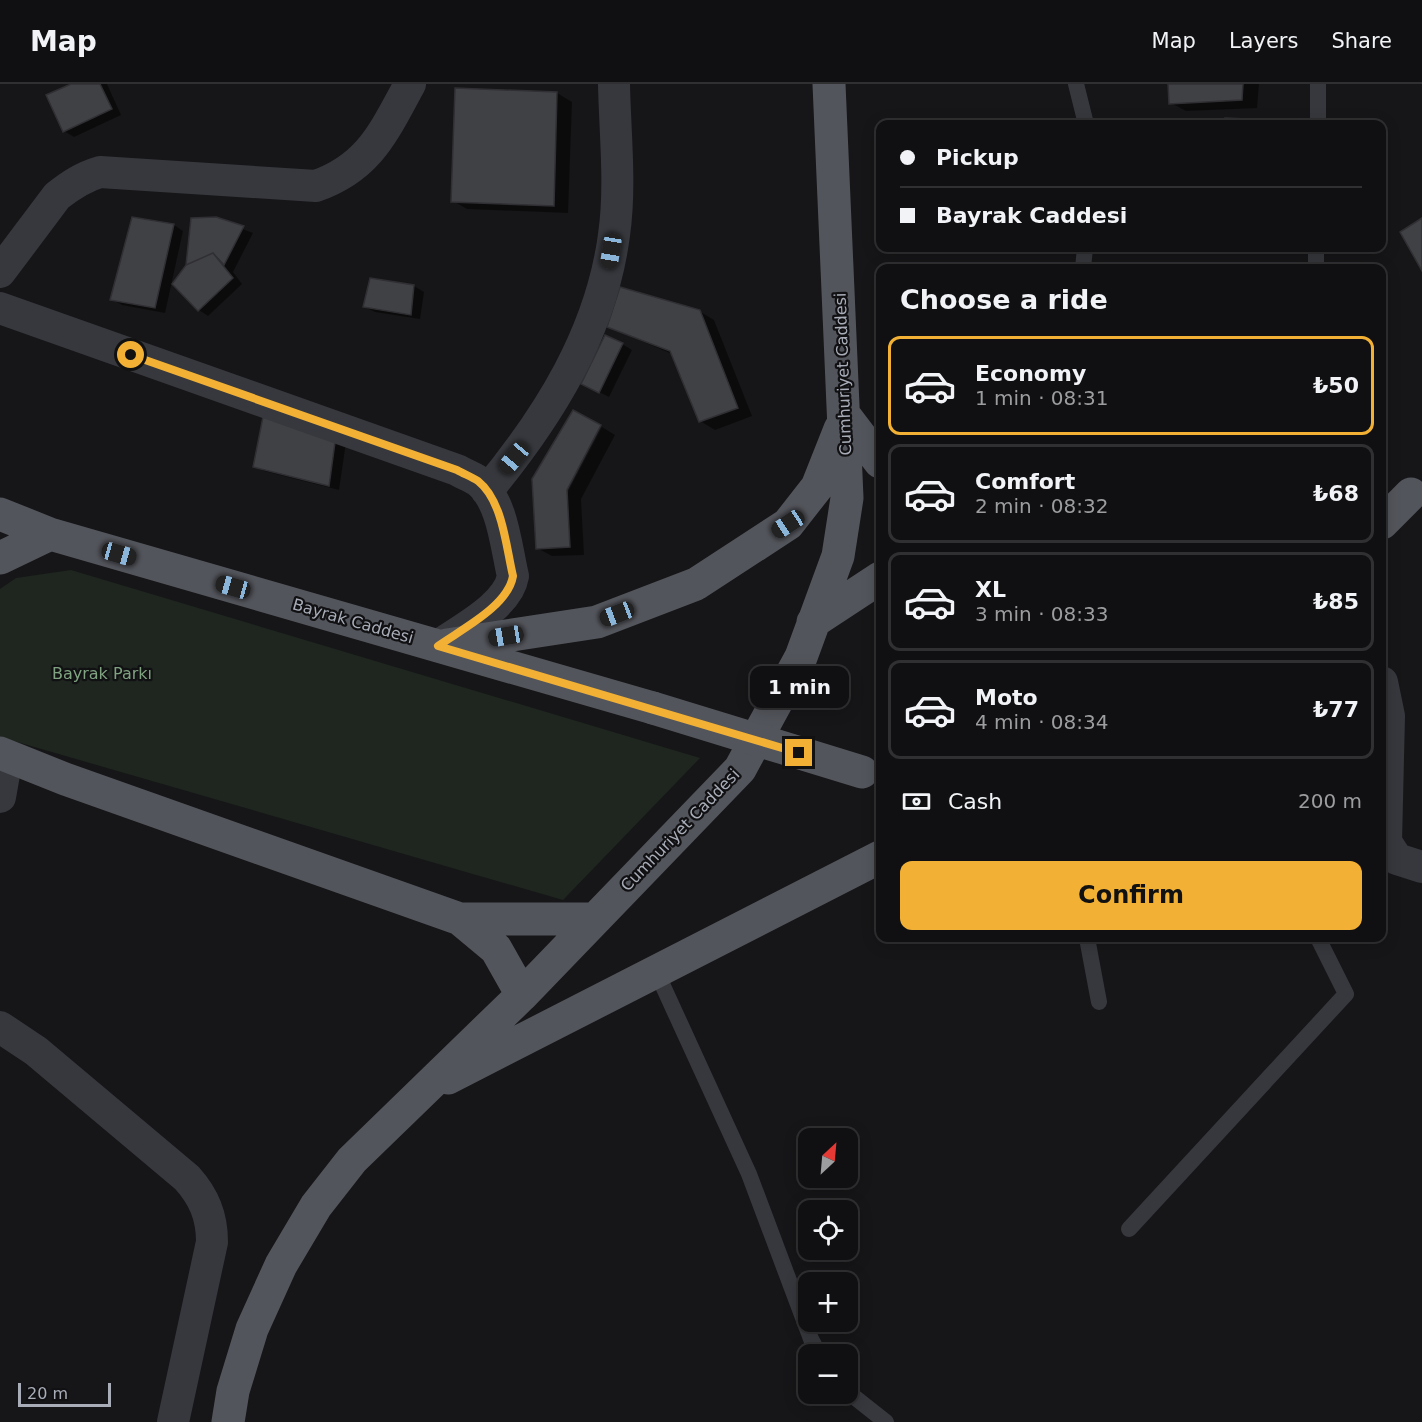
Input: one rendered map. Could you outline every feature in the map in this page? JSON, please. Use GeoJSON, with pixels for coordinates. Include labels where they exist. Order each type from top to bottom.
{"type":"FeatureCollection","features":[{"type":"Feature","properties":{"kind":"main road","name":"Cumhuriyet Caddesi"},"geometry":{"type":"LineString","coordinates":[[228,1422],[233,1391],[252,1329],[281,1265],[316,1206],[352,1161],[422,1090],[522,995],[592,919],[673,840],[740,769],[801,657],[838,556],[847,498],[829,84]]}},
{"type":"Feature","properties":{"kind":"main road"},"geometry":{"type":"LineString","coordinates":[[845,416],[876,457]]}},
{"type":"Feature","properties":{"kind":"main road"},"geometry":{"type":"LineString","coordinates":[[438,646],[597,622],[696,584],[788,524],[817,487],[845,416]]}},
{"type":"Feature","properties":{"kind":"main road"},"geometry":{"type":"LineString","coordinates":[[1386,514],[1396,493]]}},
{"type":"Feature","properties":{"kind":"main road","name":"Bayrak Caddesi"},"geometry":{"type":"LineString","coordinates":[[0,514],[50,534],[871,771]]}},
{"type":"Feature","properties":{"kind":"main road"},"geometry":{"type":"LineString","coordinates":[[0,558],[50,534]]}},
{"type":"Feature","properties":{"kind":"main road"},"geometry":{"type":"LineString","coordinates":[[813,622],[876,581]]}},
{"type":"Feature","properties":{"kind":"main road"},"geometry":{"type":"LineString","coordinates":[[4,755],[460,919],[592,919]]}},
{"type":"Feature","properties":{"kind":"main road"},"geometry":{"type":"LineString","coordinates":[[422,1090],[657,973],[876,859]]}},
{"type":"Feature","properties":{"kind":"main road"},"geometry":{"type":"LineString","coordinates":[[460,919],[496,949],[522,995]]}},
{"type":"Feature","properties":{"kind":"street"},"geometry":{"type":"LineString","coordinates":[[0,272],[57,196],[69,186],[100,172],[316,186],[334,180],[350,170],[374,148],[411,84]]}},
{"type":"Feature","properties":{"kind":"street"},"geometry":{"type":"LineString","coordinates":[[487,491],[521,449],[560,389],[578,355],[600,300],[612,245],[617,201],[614,84]]}},
{"type":"Feature","properties":{"kind":"street"},"geometry":{"type":"LineString","coordinates":[[0,308],[457,470],[477,480],[487,491],[498,516],[513,576],[511,587],[507,595],[494,606],[438,646]]}},
{"type":"Feature","properties":{"kind":"street"},"geometry":{"type":"LineString","coordinates":[[1386,701],[1389,716],[1386,842],[1397,860],[1422,867]]}},
{"type":"Feature","properties":{"kind":"street"},"geometry":{"type":"LineString","coordinates":[[0,797],[4,755]]}},
{"type":"Feature","properties":{"kind":"street"},"geometry":{"type":"LineString","coordinates":[[0,1027],[36,1051],[188,1178],[204,1201],[212,1228],[211,1249],[173,1422]]}},
{"type":"Feature","properties":{"kind":"lane"},"geometry":{"type":"LineString","coordinates":[[1076,84],[1085,120]]}},
{"type":"Feature","properties":{"kind":"lane"},"geometry":{"type":"LineString","coordinates":[[1318,84],[1318,120]]}},
{"type":"Feature","properties":{"kind":"lane"},"geometry":{"type":"LineString","coordinates":[[1088,942],[1099,1002]]}},
{"type":"Feature","properties":{"kind":"lane"},"geometry":{"type":"LineString","coordinates":[[1129,1229],[1346,994],[1320,942]]}},
{"type":"Feature","properties":{"kind":"lane"},"geometry":{"type":"LineString","coordinates":[[657,973],[749,1174],[814,1344]]}},
{"type":"Feature","properties":{"kind":"lane"},"geometry":{"type":"LineString","coordinates":[[858,1400],[886,1422]]}},
{"type":"Feature","properties":{"kind":"green space","name":"Bayrak Parkı"},"geometry":{"type":"Polygon","coordinates":[[[71,570],[700,758],[563,900],[0,737],[0,589],[16,578],[71,570]]]}},
{"type":"Feature","properties":{"kind":"building"},"geometry":{"type":"Polygon","coordinates":[[[71,84],[100,84],[112,109],[63,132],[46,95],[71,84]]]}},
{"type":"Feature","properties":{"kind":"building"},"geometry":{"type":"Polygon","coordinates":[[[1168,84],[1243,84],[1242,100],[1169,104],[1168,84]]]}},
{"type":"Feature","properties":{"kind":"building"},"geometry":{"type":"Polygon","coordinates":[[[455,88],[557,92],[554,206],[451,202],[455,88]]]}},
{"type":"Feature","properties":{"kind":"building"},"geometry":{"type":"Polygon","coordinates":[[[1225,118],[1271,120],[1225,120],[1225,118]]]}},
{"type":"Feature","properties":{"kind":"building"},"geometry":{"type":"Polygon","coordinates":[[[132,217],[174,224],[155,308],[110,300],[132,217]]]}},
{"type":"Feature","properties":{"kind":"building"},"geometry":{"type":"Polygon","coordinates":[[[216,217],[244,226],[224,265],[213,253],[186,265],[191,218],[216,217]]]}},
{"type":"Feature","properties":{"kind":"building"},"geometry":{"type":"Polygon","coordinates":[[[1422,218],[1422,271],[1400,232],[1422,218]]]}},
{"type":"Feature","properties":{"kind":"building"},"geometry":{"type":"Polygon","coordinates":[[[213,253],[233,278],[198,311],[172,284],[186,265],[213,253]]]}},
{"type":"Feature","properties":{"kind":"building"},"geometry":{"type":"Polygon","coordinates":[[[370,278],[414,285],[411,315],[363,307],[370,278]]]}},
{"type":"Feature","properties":{"kind":"building"},"geometry":{"type":"Polygon","coordinates":[[[620,287],[700,310],[738,408],[699,422],[670,351],[607,327],[620,287]]]}},
{"type":"Feature","properties":{"kind":"building"},"geometry":{"type":"Polygon","coordinates":[[[605,335],[623,343],[599,393],[581,384],[605,335]]]}},
{"type":"Feature","properties":{"kind":"building"},"geometry":{"type":"Polygon","coordinates":[[[573,410],[601,425],[567,490],[570,547],[536,549],[532,479],[573,410]]]}},
{"type":"Feature","properties":{"kind":"building"},"geometry":{"type":"Polygon","coordinates":[[[263,417],[336,435],[329,486],[253,467],[263,417]]]}},
{"type":"Feature","properties":{"kind":"route"},"geometry":{"type":"LineString","coordinates":[[131,355],[457,470],[477,480],[496,506],[513,576],[511,587],[507,595],[494,606],[438,646],[799,753]]}}]}
